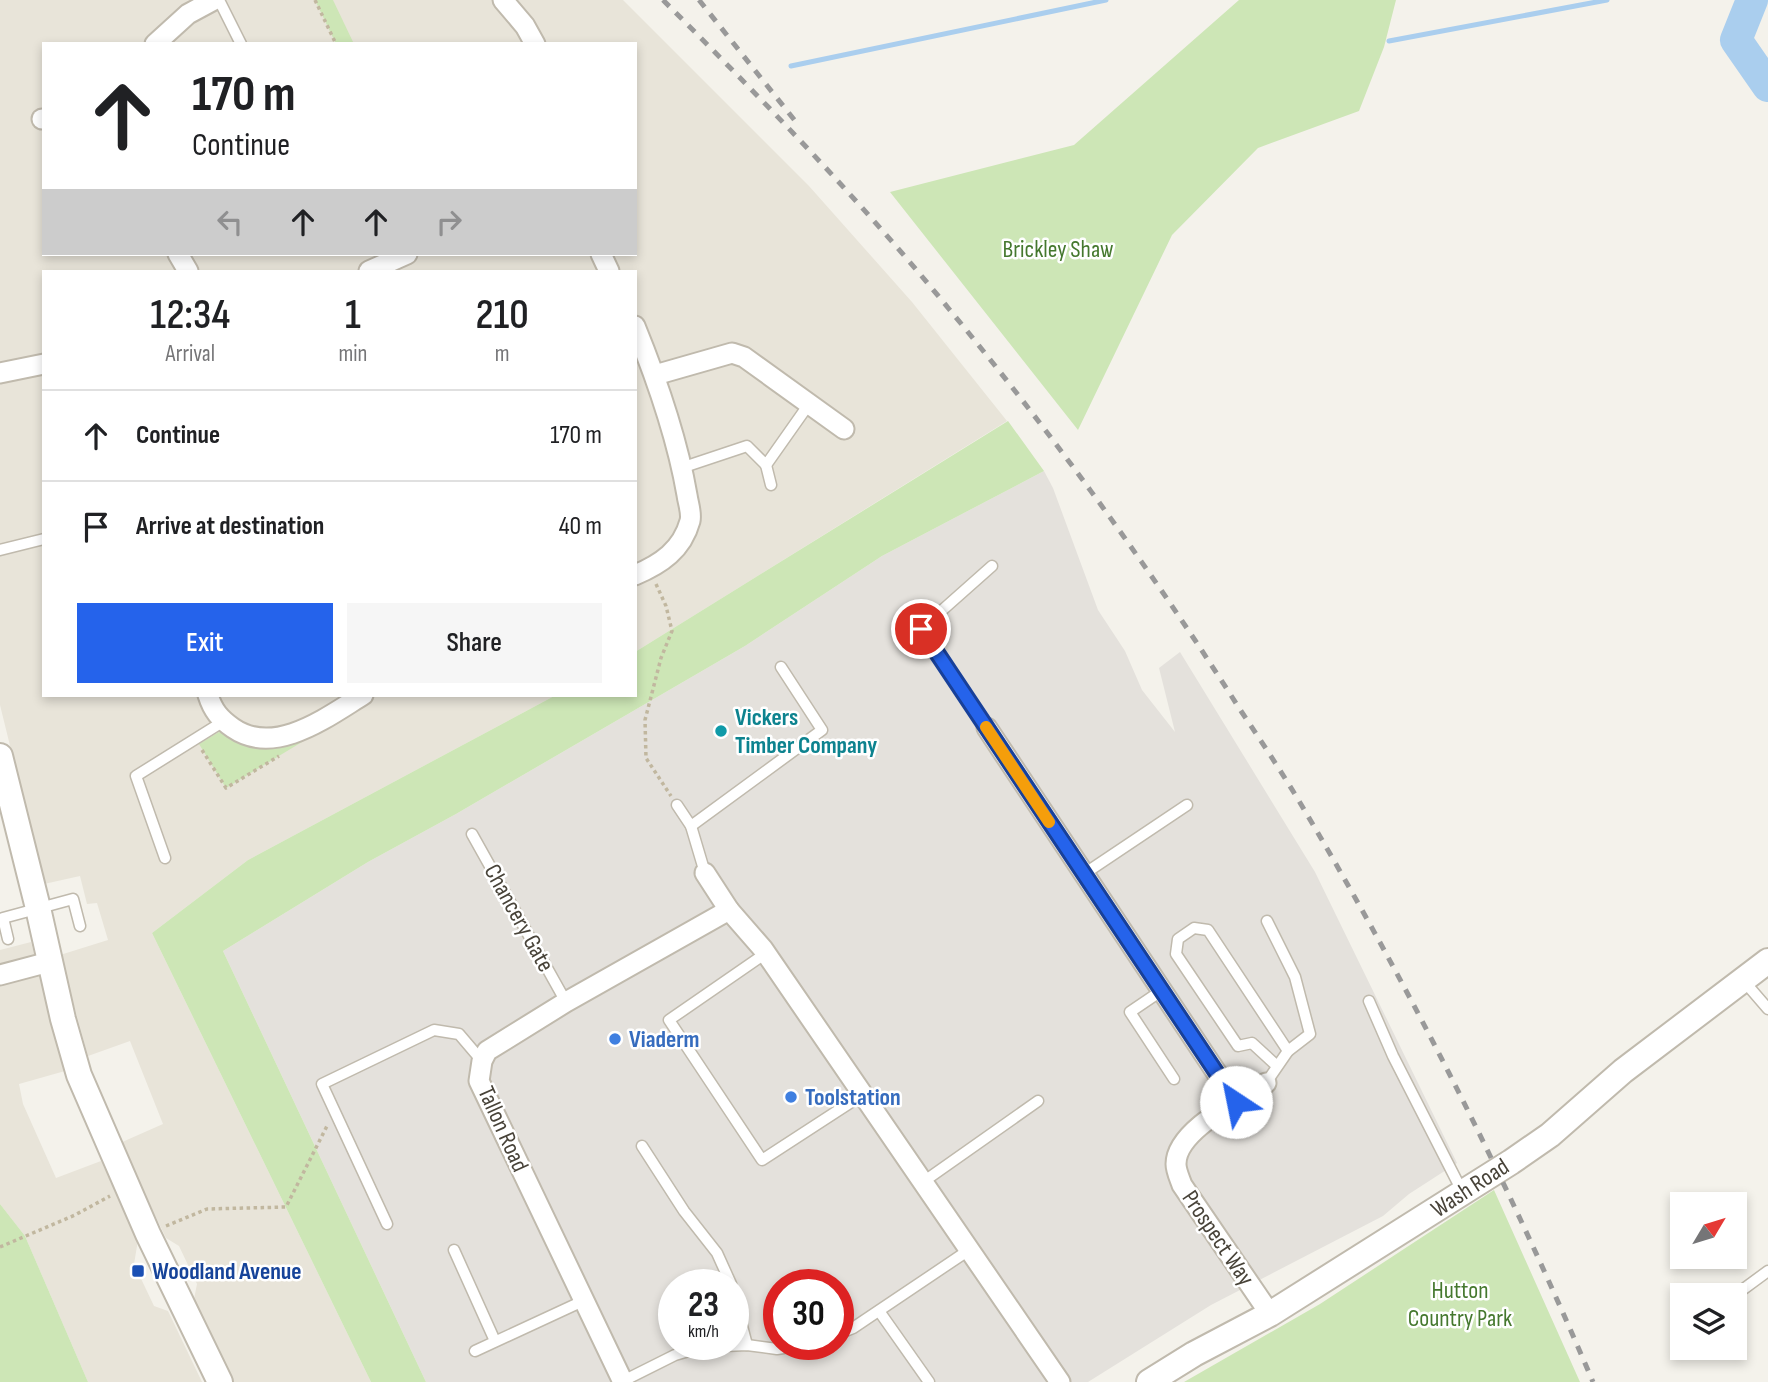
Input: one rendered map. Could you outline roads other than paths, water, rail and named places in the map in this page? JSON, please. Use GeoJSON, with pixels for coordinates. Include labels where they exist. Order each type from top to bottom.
{"type":"FeatureCollection","features":[{"type":"Feature","properties":{"kind":"street"},"geometry":{"type":"LineString","coordinates":[[157,42],[188,14],[216,0]]}},
{"type":"Feature","properties":{"kind":"street"},"geometry":{"type":"LineString","coordinates":[[503,0],[535,42]]}},
{"type":"Feature","properties":{"kind":"street"},"geometry":{"type":"LineString","coordinates":[[373,270],[409,260]]}},
{"type":"Feature","properties":{"kind":"street"},"geometry":{"type":"LineString","coordinates":[[637,331],[655,375],[681,468],[691,519],[682,541],[671,556],[642,572]]}},
{"type":"Feature","properties":{"kind":"street"},"geometry":{"type":"LineString","coordinates":[[655,375],[733,353],[744,357],[844,429]]}},
{"type":"Feature","properties":{"kind":"street"},"geometry":{"type":"LineString","coordinates":[[0,373],[42,364]]}},
{"type":"Feature","properties":{"kind":"street"},"geometry":{"type":"LineString","coordinates":[[209,697],[212,708],[224,721],[251,738],[287,736],[314,724],[360,697]]}},
{"type":"Feature","properties":{"kind":"street"},"geometry":{"type":"LineString","coordinates":[[987,728],[1236,1102]]}},
{"type":"Feature","properties":{"kind":"street"},"geometry":{"type":"LineString","coordinates":[[0,756],[79,1075],[148,1234],[220,1382]]}},
{"type":"Feature","properties":{"kind":"street"},"geometry":{"type":"LineString","coordinates":[[705,873],[729,910],[766,953],[1060,1382]]}},
{"type":"Feature","properties":{"kind":"street","name":"Tallon Road"},"geometry":{"type":"LineString","coordinates":[[623,1382],[479,1081],[482,1061],[487,1051],[566,1002],[729,910]]}},
{"type":"Feature","properties":{"kind":"street","name":"Wash Road"},"geometry":{"type":"LineString","coordinates":[[1149,1382],[1194,1354],[1270,1314],[1463,1194],[1550,1135],[1610,1082],[1768,961]]}},
{"type":"Feature","properties":{"kind":"street"},"geometry":{"type":"LineString","coordinates":[[0,975],[50,962]]}},
{"type":"Feature","properties":{"kind":"street","name":"Prospect Way"},"geometry":{"type":"LineString","coordinates":[[1266,1083],[1193,1131],[1180,1147],[1176,1165],[1182,1185],[1270,1314]]}},
{"type":"Feature","properties":{"kind":"lane"},"geometry":{"type":"LineString","coordinates":[[216,0],[240,42]]}},
{"type":"Feature","properties":{"kind":"lane"},"geometry":{"type":"LineString","coordinates":[[766,465],[809,404]]}},
{"type":"Feature","properties":{"kind":"lane"},"geometry":{"type":"LineString","coordinates":[[681,468],[747,446],[766,465],[771,485]]}},
{"type":"Feature","properties":{"kind":"lane"},"geometry":{"type":"LineString","coordinates":[[0,550],[42,540]]}},
{"type":"Feature","properties":{"kind":"lane"},"geometry":{"type":"LineString","coordinates":[[987,728],[921,629],[992,566]]}},
{"type":"Feature","properties":{"kind":"lane"},"geometry":{"type":"LineString","coordinates":[[691,826],[822,730],[781,667]]}},
{"type":"Feature","properties":{"kind":"lane"},"geometry":{"type":"LineString","coordinates":[[165,858],[136,776],[224,721]]}},
{"type":"Feature","properties":{"kind":"lane"},"geometry":{"type":"LineString","coordinates":[[677,805],[691,826],[705,873]]}},
{"type":"Feature","properties":{"kind":"lane"},"geometry":{"type":"LineString","coordinates":[[1084,874],[1187,805]]}},
{"type":"Feature","properties":{"kind":"lane","name":"Chancery Gate"},"geometry":{"type":"LineString","coordinates":[[472,834],[566,1002]]}},
{"type":"Feature","properties":{"kind":"lane"},"geometry":{"type":"LineString","coordinates":[[8,939],[3,918],[73,900],[80,926]]}},
{"type":"Feature","properties":{"kind":"lane"},"geometry":{"type":"LineString","coordinates":[[1266,1083],[1288,1051],[1310,1034],[1295,977],[1267,921]]}},
{"type":"Feature","properties":{"kind":"lane"},"geometry":{"type":"LineString","coordinates":[[1277,1066],[1252,1044],[1238,1046],[1176,954],[1178,939],[1194,928],[1208,930],[1288,1051]]}},
{"type":"Feature","properties":{"kind":"lane"},"geometry":{"type":"LineString","coordinates":[[766,953],[669,1020],[762,1160],[862,1095]]}},
{"type":"Feature","properties":{"kind":"lane"},"geometry":{"type":"LineString","coordinates":[[1743,980],[1768,1009]]}},
{"type":"Feature","properties":{"kind":"lane"},"geometry":{"type":"LineString","coordinates":[[1161,991],[1130,1012],[1174,1079]]}},
{"type":"Feature","properties":{"kind":"lane"},"geometry":{"type":"LineString","coordinates":[[1369,1001],[1392,1056],[1463,1194]]}},
{"type":"Feature","properties":{"kind":"lane"},"geometry":{"type":"LineString","coordinates":[[387,1224],[322,1084],[434,1030],[459,1034],[482,1061]]}},
{"type":"Feature","properties":{"kind":"lane"},"geometry":{"type":"LineString","coordinates":[[923,1182],[1038,1101]]}},
{"type":"Feature","properties":{"kind":"lane"},"geometry":{"type":"LineString","coordinates":[[642,1146],[684,1211],[717,1254],[724,1269]]}},
{"type":"Feature","properties":{"kind":"lane"},"geometry":{"type":"LineString","coordinates":[[454,1250],[495,1341]]}},
{"type":"Feature","properties":{"kind":"lane"},"geometry":{"type":"LineString","coordinates":[[854,1327],[969,1250]]}},
{"type":"Feature","properties":{"kind":"lane"},"geometry":{"type":"LineString","coordinates":[[1747,1286],[1768,1271]]}},
{"type":"Feature","properties":{"kind":"lane"},"geometry":{"type":"LineString","coordinates":[[475,1351],[583,1301]]}},
{"type":"Feature","properties":{"kind":"lane"},"geometry":{"type":"LineString","coordinates":[[879,1311],[929,1382]]}},
{"type":"Feature","properties":{"kind":"lane"},"geometry":{"type":"LineString","coordinates":[[623,1382],[665,1360]]}},
{"type":"Feature","properties":{"kind":"waterway"},"geometry":{"type":"LineString","coordinates":[[791,66],[1106,0]]}},
{"type":"Feature","properties":{"kind":"waterway"},"geometry":{"type":"LineString","coordinates":[[1389,41],[1607,0]]}},
{"type":"Feature","properties":{"kind":"waterway"},"geometry":{"type":"LineString","coordinates":[[1752,0],[1736,40],[1768,86]]}},
{"type":"Feature","properties":{"kind":"railway"},"geometry":{"type":"LineString","coordinates":[[663,0],[810,151],[915,268],[1065,456],[1173,607],[1290,786],[1384,950],[1494,1163],[1593,1382]]}},
{"type":"Feature","properties":{"kind":"railway"},"geometry":{"type":"LineString","coordinates":[[699,0],[796,122]]}},
{"type":"Feature","properties":{"kind":"place","name":"Vickers Timber Company"},"geometry":{"type":"Point","coordinates":[721,731]}},
{"type":"Feature","properties":{"kind":"place","name":"Viaderm"},"geometry":{"type":"Point","coordinates":[615,1039]}},
{"type":"Feature","properties":{"kind":"place","name":"Toolstation"},"geometry":{"type":"Point","coordinates":[791,1097]}},
{"type":"Feature","properties":{"kind":"place","name":"Woodland Avenue"},"geometry":{"type":"Point","coordinates":[138,1271]}},
{"type":"Feature","properties":{"kind":"park label","name":"Brickley Shaw"},"geometry":{"type":"Point","coordinates":[1058,249]}},
{"type":"Feature","properties":{"kind":"park label","name":"Hutton Country Park"},"geometry":{"type":"Point","coordinates":[1460,1304]}}]}
